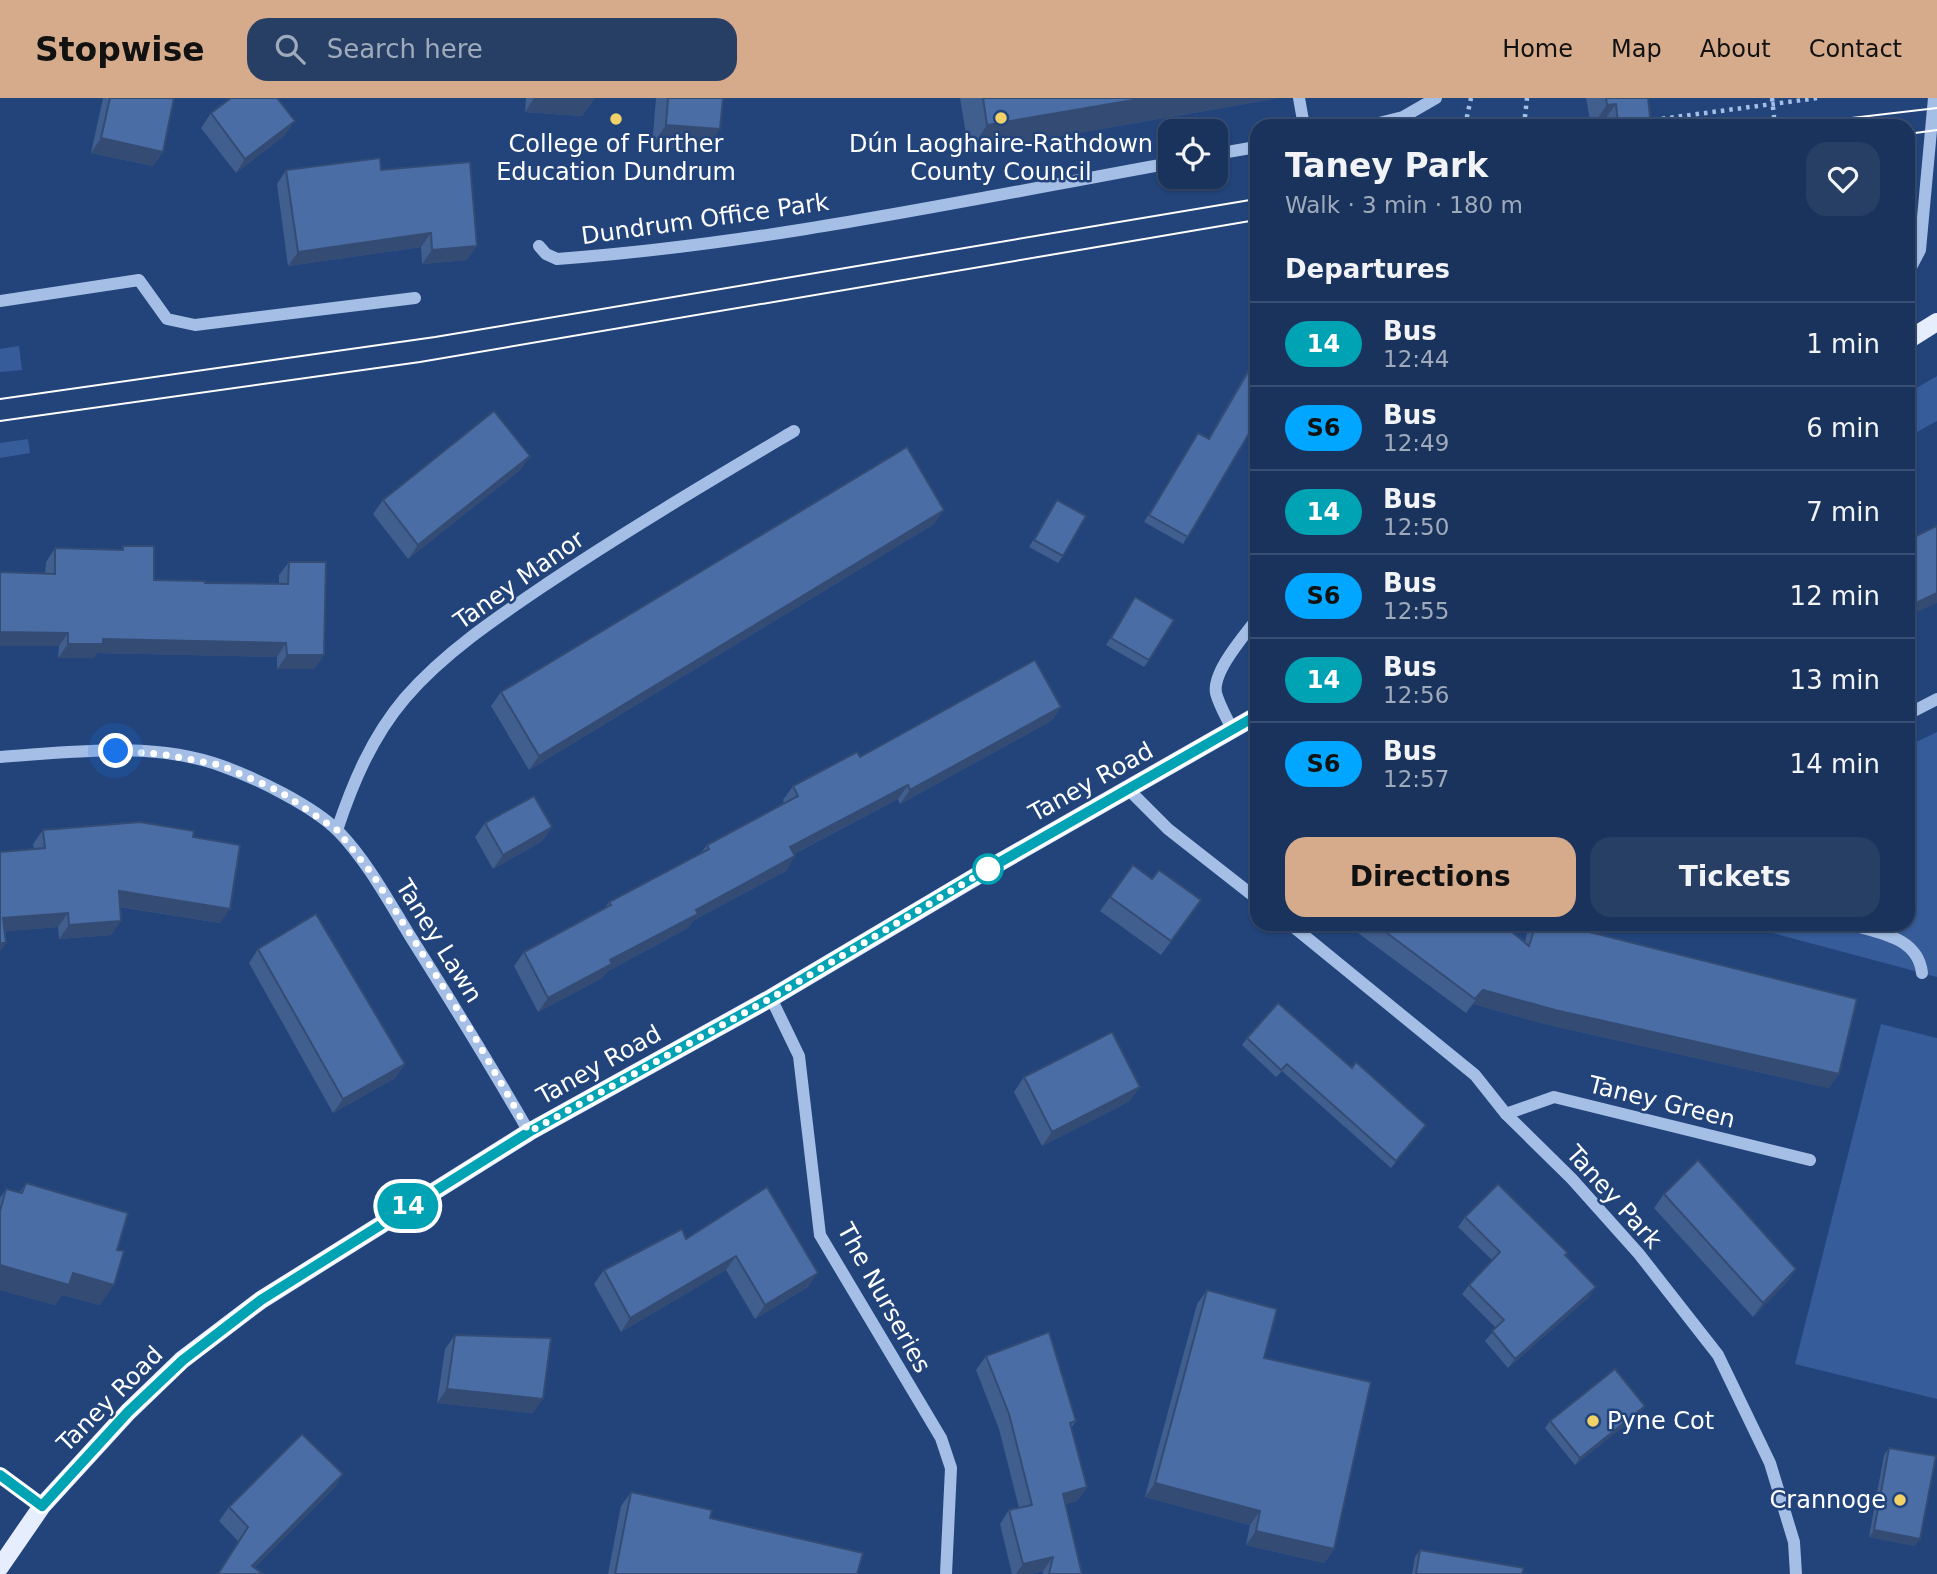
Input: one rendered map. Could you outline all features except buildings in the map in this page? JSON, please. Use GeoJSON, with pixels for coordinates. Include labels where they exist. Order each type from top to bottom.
{"type":"FeatureCollection","features":[{"type":"Feature","properties":{"kind":"main road"},"geometry":{"type":"LineString","coordinates":[[1915,336],[1937,322]]}},
{"type":"Feature","properties":{"kind":"main road","name":"Taney Road"},"geometry":{"type":"LineString","coordinates":[[0,1567],[42,1506],[128,1412],[222,1327],[261,1300],[529,1132],[771,998],[968,880],[1250,719]]}},
{"type":"Feature","properties":{"kind":"street"},"geometry":{"type":"LineString","coordinates":[[1299,98],[1303,119]]}},
{"type":"Feature","properties":{"kind":"street"},"geometry":{"type":"LineString","coordinates":[[1395,119],[1436,98]]}},
{"type":"Feature","properties":{"kind":"street"},"geometry":{"type":"LineString","coordinates":[[1915,260],[1920,250],[1934,98]]}},
{"type":"Feature","properties":{"kind":"street"},"geometry":{"type":"LineString","coordinates":[[1228,152],[1250,148]]}},
{"type":"Feature","properties":{"kind":"street","name":"Dundrum Office Park"},"geometry":{"type":"LineString","coordinates":[[539,246],[546,254],[557,259],[650,251],[731,240],[1158,165]]}},
{"type":"Feature","properties":{"kind":"street"},"geometry":{"type":"LineString","coordinates":[[0,301],[139,280],[167,319],[195,325],[415,298]]}},
{"type":"Feature","properties":{"kind":"street","name":"Taney Manor"},"geometry":{"type":"LineString","coordinates":[[337,830],[351,788],[374,741],[406,697],[478,631],[628,530],[794,431]]}},
{"type":"Feature","properties":{"kind":"street"},"geometry":{"type":"LineString","coordinates":[[1232,729],[1216,693],[1216,684],[1229,657],[1250,628]]}},
{"type":"Feature","properties":{"kind":"street"},"geometry":{"type":"LineString","coordinates":[[1915,710],[1937,698]]}},
{"type":"Feature","properties":{"kind":"street","name":"Taney Lawn"},"geometry":{"type":"LineString","coordinates":[[0,757],[93,750],[161,754],[220,765],[279,791],[337,830],[373,875],[473,1034],[529,1132]]}},
{"type":"Feature","properties":{"kind":"street"},"geometry":{"type":"LineString","coordinates":[[1129,790],[1168,829],[1250,893]]}},
{"type":"Feature","properties":{"kind":"street","name":"Taney Park"},"geometry":{"type":"LineString","coordinates":[[1299,931],[1475,1075],[1506,1114],[1572,1179],[1639,1254],[1718,1355],[1770,1463],[1794,1542],[1796,1574]]}},
{"type":"Feature","properties":{"kind":"street"},"geometry":{"type":"LineString","coordinates":[[1872,931],[1905,941],[1920,958],[1922,973]]}},
{"type":"Feature","properties":{"kind":"street","name":"The Nurseries"},"geometry":{"type":"LineString","coordinates":[[771,998],[799,1056],[821,1236],[941,1438],[951,1468],[946,1574]]}},
{"type":"Feature","properties":{"kind":"street","name":"Taney Green"},"geometry":{"type":"LineString","coordinates":[[1506,1114],[1554,1097],[1810,1160]]}},
{"type":"Feature","properties":{"kind":"street"},"geometry":{"type":"LineString","coordinates":[[0,1475],[42,1506]]}},
{"type":"Feature","properties":{"kind":"path"},"geometry":{"type":"LineString","coordinates":[[1466,119],[1471,98]]}},
{"type":"Feature","properties":{"kind":"path"},"geometry":{"type":"LineString","coordinates":[[1525,119],[1527,98]]}},
{"type":"Feature","properties":{"kind":"path"},"geometry":{"type":"LineString","coordinates":[[1654,119],[1772,101],[1818,98]]}},
{"type":"Feature","properties":{"kind":"path"},"geometry":{"type":"LineString","coordinates":[[1772,101],[1774,119]]}},
{"type":"Feature","properties":{"kind":"shaded area"},"geometry":{"type":"Polygon","coordinates":[[[19,346],[22,370],[0,372],[0,349],[19,346]]]}},
{"type":"Feature","properties":{"kind":"shaded area"},"geometry":{"type":"Polygon","coordinates":[[[1937,376],[1937,421],[1915,433],[1915,389],[1937,376]]]}},
{"type":"Feature","properties":{"kind":"shaded area"},"geometry":{"type":"Polygon","coordinates":[[[28,439],[30,453],[0,458],[0,443],[28,439]]]}},
{"type":"Feature","properties":{"kind":"shaded area"},"geometry":{"type":"Polygon","coordinates":[[[1937,732],[1937,977],[1765,931],[1915,931],[1915,743],[1937,732]]]}},
{"type":"Feature","properties":{"kind":"shaded area"},"geometry":{"type":"Polygon","coordinates":[[[1881,1024],[1937,1038],[1937,1399],[1795,1364],[1881,1024]]]}},
{"type":"Feature","properties":{"kind":"tram line"},"geometry":{"type":"LineString","coordinates":[[1843,119],[1937,108]]}},
{"type":"Feature","properties":{"kind":"tram line"},"geometry":{"type":"LineString","coordinates":[[1915,133],[1937,130]]}},
{"type":"Feature","properties":{"kind":"tram line"},"geometry":{"type":"LineString","coordinates":[[0,399],[435,337],[1250,200]]}},
{"type":"Feature","properties":{"kind":"tram line"},"geometry":{"type":"LineString","coordinates":[[0,421],[420,362],[1250,221]]}},
{"type":"Feature","properties":{"kind":"bus line","name":"14"},"geometry":{"type":"LineString","coordinates":[[0,1475],[42,1506],[128,1412],[183,1360],[222,1327],[261,1300],[529,1132],[771,998],[854,946],[1250,719]]}},
{"type":"Feature","properties":{"kind":"place","name":"Dún Laoghaire-Rathdown County Council"},"geometry":{"type":"Point","coordinates":[1001,118]}},
{"type":"Feature","properties":{"kind":"place","name":"College of Further Education Dundrum"},"geometry":{"type":"Point","coordinates":[616,119]}},
{"type":"Feature","properties":{"kind":"place","name":"Pyne Cot"},"geometry":{"type":"Point","coordinates":[1593,1421]}},
{"type":"Feature","properties":{"kind":"place","name":"Crannoge"},"geometry":{"type":"Point","coordinates":[1900,1500]}},
{"type":"Feature","properties":{"kind":"route"},"geometry":{"type":"LineString","coordinates":[[116,751],[161,754],[220,765],[279,791],[337,830],[373,875],[473,1034],[529,1132],[771,998],[854,946],[988,869]]}}]}
